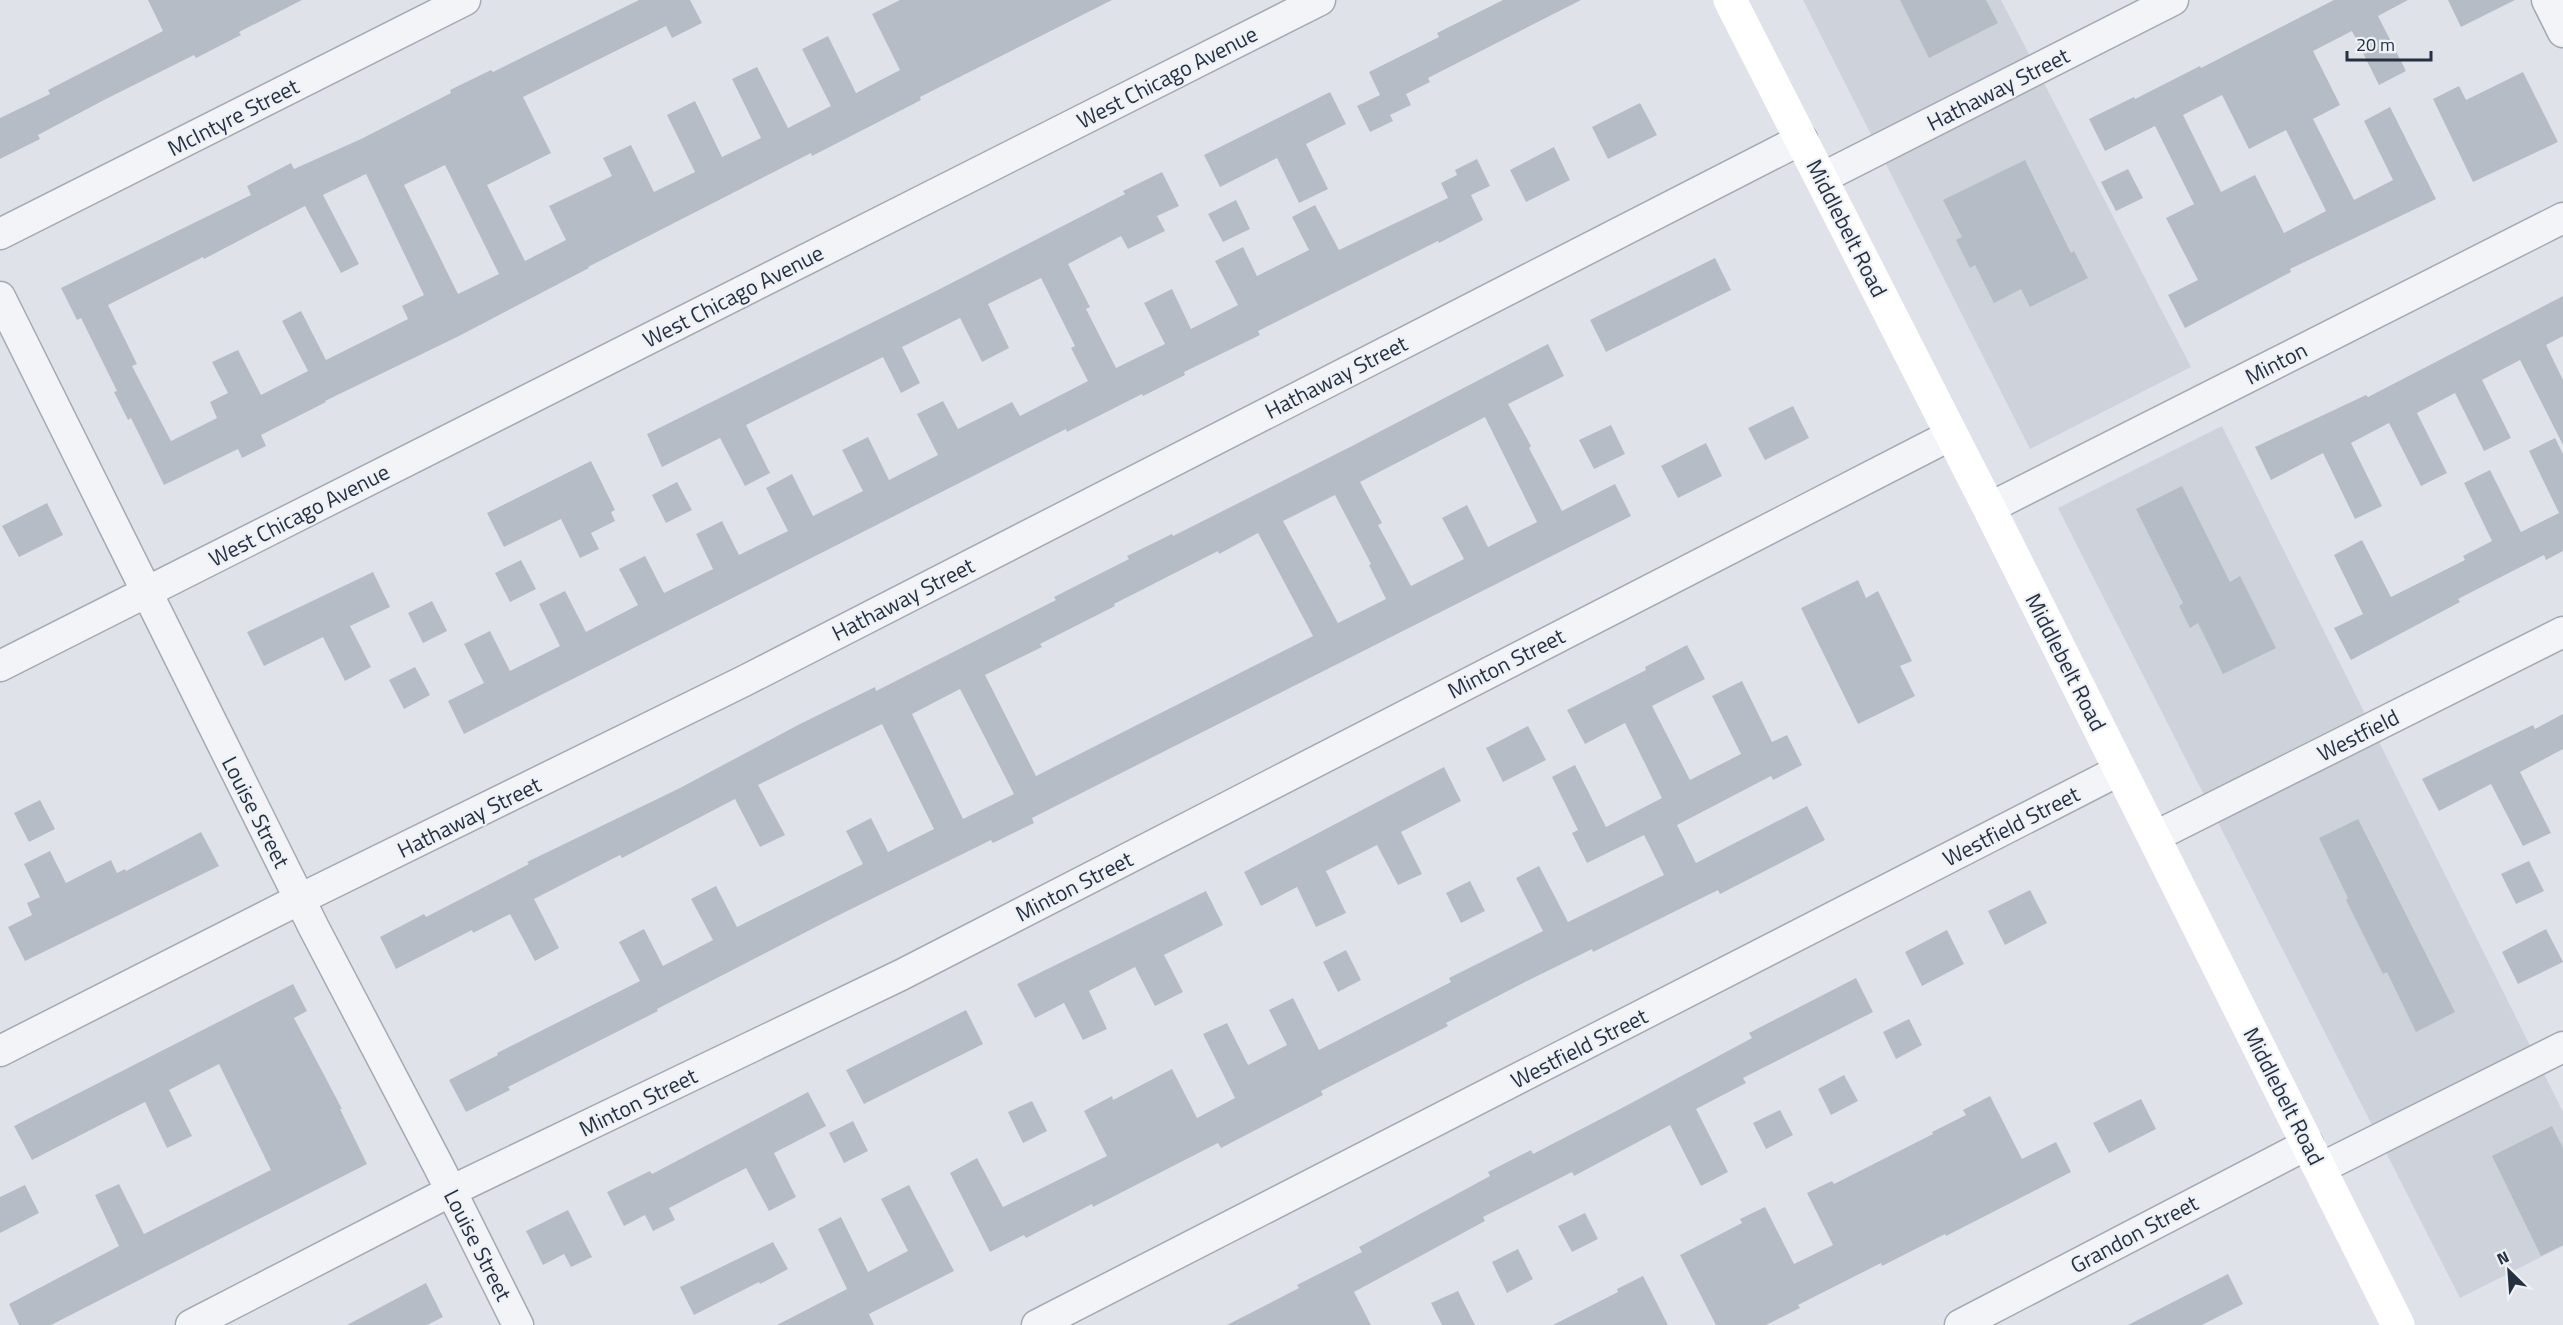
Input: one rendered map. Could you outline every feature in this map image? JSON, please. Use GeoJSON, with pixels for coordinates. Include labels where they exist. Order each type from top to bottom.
{"type":"FeatureCollection","features":[{"type":"Feature","properties":{"kind":"main road","name":"Middlebelt Road"},"geometry":{"type":"LineString","coordinates":[[1730,0],[1989,508],[2398,1325]]}},
{"type":"Feature","properties":{"kind":"street","name":"McIntyre Street"},"geometry":{"type":"LineString","coordinates":[[0,234],[465,0]]}},
{"type":"Feature","properties":{"kind":"street","name":"West Chicago Avenue"},"geometry":{"type":"LineString","coordinates":[[0,666],[1320,0]]}},
{"type":"Feature","properties":{"kind":"street","name":"Hathaway Street"},"geometry":{"type":"LineString","coordinates":[[1822,177],[2173,0]]}},
{"type":"Feature","properties":{"kind":"street"},"geometry":{"type":"LineString","coordinates":[[2547,0],[2563,32]]}},
{"type":"Feature","properties":{"kind":"street","name":"Hathaway Street"},"geometry":{"type":"LineString","coordinates":[[0,1051],[300,899],[744,681],[1802,139]]}},
{"type":"Feature","properties":{"kind":"street","name":"Minton"},"geometry":{"type":"LineString","coordinates":[[1989,508],[2563,218]]}},
{"type":"Feature","properties":{"kind":"street","name":"Louise Street"},"geometry":{"type":"LineString","coordinates":[[0,297],[300,899],[518,1325]]}},
{"type":"Feature","properties":{"kind":"street","name":"Minton Street"},"geometry":{"type":"LineString","coordinates":[[191,1325],[451,1191],[901,975],[1951,435]]}},
{"type":"Feature","properties":{"kind":"street","name":"Westfield"},"geometry":{"type":"LineString","coordinates":[[2154,837],[2563,632]]}},
{"type":"Feature","properties":{"kind":"street","name":"Westfield Street"},"geometry":{"type":"LineString","coordinates":[[1037,1325],[2120,770]]}},
{"type":"Feature","properties":{"kind":"street","name":"Grandon Street"},"geometry":{"type":"LineString","coordinates":[[1960,1325],[2314,1156],[2563,1047]]}},
{"type":"Feature","properties":{"kind":"shaded area"},"geometry":{"type":"Polygon","coordinates":[[[1803,0],[2001,0],[2191,367],[2030,449],[1803,0]]]}},
{"type":"Feature","properties":{"kind":"shaded area"},"geometry":{"type":"Polygon","coordinates":[[[2222,426],[2563,1112],[2563,1246],[2460,1298],[2058,508],[2222,426]]]}},
{"type":"Feature","properties":{"kind":"building"},"geometry":{"type":"Polygon","coordinates":[[[148,0],[302,0],[239,32],[241,35],[196,58],[194,55],[104,100],[38,135],[40,139],[0,159],[0,118],[50,94],[48,90],[163,31],[148,0]]]}},
{"type":"Feature","properties":{"kind":"building"},"geometry":{"type":"Polygon","coordinates":[[[639,0],[690,0],[702,23],[672,38],[666,26],[523,97],[551,153],[487,185],[525,261],[566,240],[549,206],[612,176],[603,158],[631,145],[654,192],[695,172],[667,115],[695,101],[722,157],[761,138],[732,79],[757,67],[788,128],[831,106],[802,49],[828,36],[856,93],[900,70],[872,14],[900,0],[1112,0],[920,97],[921,100],[812,156],[811,153],[588,267],[459,336],[325,401],[261,435],[266,446],[242,458],[238,449],[164,485],[131,418],[128,420],[114,392],[117,391],[81,318],[77,320],[61,288],[251,195],[247,186],[291,163],[294,169],[361,139],[451,93],[450,90],[491,70],[493,72],[639,0]],[[445,165],[404,185],[458,294],[499,274],[445,165]],[[366,174],[323,195],[359,264],[341,273],[305,206],[204,259],[203,257],[108,305],[137,364],[132,366],[171,441],[217,418],[210,402],[228,393],[212,362],[238,350],[261,395],[308,371],[282,321],[301,311],[326,360],[408,319],[402,306],[424,295],[366,174]]]}},
{"type":"Feature","properties":{"kind":"building"},"geometry":{"type":"Polygon","coordinates":[[[1503,0],[1581,0],[1428,78],[1430,82],[1406,94],[1411,105],[1390,115],[1393,121],[1370,132],[1357,106],[1380,95],[1369,72],[1439,37],[1437,33],[1503,0]]]}},
{"type":"Feature","properties":{"kind":"building"},"geometry":{"type":"Polygon","coordinates":[[[1900,0],[1986,0],[1998,23],[1929,58],[1900,0]]]}},
{"type":"Feature","properties":{"kind":"building"},"geometry":{"type":"Polygon","coordinates":[[[2334,0],[2408,0],[2378,16],[2406,71],[2379,85],[2352,31],[2313,51],[2340,105],[2313,119],[2354,200],[2393,180],[2364,121],[2390,107],[2436,199],[2290,269],[2291,272],[2185,328],[2168,295],[2198,280],[2166,218],[2194,204],[2155,126],[2105,151],[2089,119],[2200,66],[2201,68],[2334,0]],[[2222,95],[2183,115],[2221,192],[2255,175],[2284,233],[2326,211],[2286,130],[2249,149],[2222,95]]]}},
{"type":"Feature","properties":{"kind":"building"},"geometry":{"type":"Polygon","coordinates":[[[2448,0],[2515,0],[2461,27],[2448,0]]]}},
{"type":"Feature","properties":{"kind":"building"},"geometry":{"type":"Polygon","coordinates":[[[2523,72],[2558,142],[2473,182],[2433,99],[2459,86],[2466,100],[2523,72]]]}},
{"type":"Feature","properties":{"kind":"building"},"geometry":{"type":"Polygon","coordinates":[[[1330,92],[1346,124],[1306,144],[1328,189],[1299,203],[1277,158],[1220,187],[1204,155],[1330,92]]]}},
{"type":"Feature","properties":{"kind":"building"},"geometry":{"type":"Polygon","coordinates":[[[1640,103],[1657,135],[1608,159],[1592,127],[1640,103]]]}},
{"type":"Feature","properties":{"kind":"building"},"geometry":{"type":"Polygon","coordinates":[[[1554,147],[1570,180],[1526,202],[1510,170],[1554,147]]]}},
{"type":"Feature","properties":{"kind":"building"},"geometry":{"type":"Polygon","coordinates":[[[1477,159],[1490,186],[1471,195],[1483,220],[1258,331],[1260,335],[1184,372],[1185,375],[1067,432],[1066,429],[464,734],[448,701],[484,683],[464,644],[490,631],[510,671],[560,646],[539,604],[565,591],[586,632],[638,605],[619,569],[645,556],[664,593],[713,569],[696,534],[722,521],[739,555],[788,531],[766,488],[792,474],[813,516],[863,491],[842,450],[868,437],[889,480],[938,455],[917,414],[943,401],[958,429],[1012,402],[1020,416],[1088,381],[1071,348],[1075,346],[1041,278],[988,304],[1009,348],[982,362],[960,318],[902,347],[920,383],[901,393],[883,357],[746,425],[770,473],[745,486],[720,438],[662,467],[647,434],[934,292],[1125,194],[1123,191],[1162,172],[1179,206],[1157,216],[1165,231],[1128,249],[1121,236],[1068,264],[1090,307],[1086,309],[1116,368],[1165,344],[1144,303],[1172,289],[1191,329],[1238,305],[1215,261],[1243,247],[1257,276],[1309,250],[1292,217],[1315,205],[1339,250],[1448,198],[1441,183],[1457,175],[1455,170],[1477,159]]]}},
{"type":"Feature","properties":{"kind":"building"},"geometry":{"type":"Polygon","coordinates":[[[2025,160],[2071,253],[2074,251],[2088,278],[2030,307],[2021,289],[1994,303],[1975,265],[1970,268],[1956,240],[1962,237],[1943,200],[2025,160]]]}},
{"type":"Feature","properties":{"kind":"building"},"geometry":{"type":"Polygon","coordinates":[[[2128,169],[2143,198],[2116,211],[2101,182],[2128,169]]]}},
{"type":"Feature","properties":{"kind":"building"},"geometry":{"type":"Polygon","coordinates":[[[1236,200],[1250,229],[1223,242],[1208,214],[1236,200]]]}},
{"type":"Feature","properties":{"kind":"building"},"geometry":{"type":"Polygon","coordinates":[[[1715,258],[1731,290],[1606,352],[1590,320],[1715,258]]]}},
{"type":"Feature","properties":{"kind":"building"},"geometry":{"type":"Polygon","coordinates":[[[2563,296],[2563,336],[2546,345],[2563,380],[2563,445],[2520,360],[2482,380],[2511,438],[2484,451],[2455,393],[2417,413],[2447,473],[2421,486],[2389,423],[2351,443],[2382,506],[2355,519],[2323,453],[2271,480],[2255,447],[2366,395],[2368,397],[2563,296]]]}},
{"type":"Feature","properties":{"kind":"building"},"geometry":{"type":"Polygon","coordinates":[[[1548,344],[1564,376],[1508,404],[1531,446],[1529,448],[1562,511],[1615,484],[1631,516],[1032,818],[1034,823],[993,843],[991,840],[839,915],[508,1087],[510,1090],[466,1112],[449,1080],[498,1055],[497,1053],[640,981],[619,942],[644,929],[663,966],[713,940],[691,899],[716,886],[737,927],[863,864],[846,831],[871,818],[888,852],[934,829],[882,724],[758,785],[785,835],[760,847],[735,799],[622,858],[620,855],[534,899],[559,948],[535,961],[510,914],[473,933],[472,930],[396,969],[380,937],[424,914],[426,917],[529,864],[527,862],[680,788],[798,725],[875,687],[876,691],[981,638],[1129,559],[1127,556],[1172,534],[1173,536],[1548,344]],[[1485,417],[1360,482],[1382,523],[1378,525],[1411,586],[1464,559],[1442,518],[1467,505],[1488,547],[1537,522],[1485,417]],[[1335,495],[1283,521],[1338,623],[1386,599],[1369,565],[1371,564],[1335,495]],[[1258,533],[1219,554],[1218,551],[1114,604],[1115,606],[1040,644],[1042,647],[985,675],[1036,776],[1313,636],[1258,533]],[[960,689],[912,714],[963,819],[1014,794],[960,689]]]}},
{"type":"Feature","properties":{"kind":"building"},"geometry":{"type":"Polygon","coordinates":[[[1793,406],[1809,438],[1765,460],[1748,428],[1793,406]]]}},
{"type":"Feature","properties":{"kind":"building"},"geometry":{"type":"Polygon","coordinates":[[[1611,425],[1625,454],[1594,469],[1579,440],[1611,425]]]}},
{"type":"Feature","properties":{"kind":"building"},"geometry":{"type":"Polygon","coordinates":[[[2555,438],[2563,454],[2563,551],[2546,560],[2544,555],[2458,599],[2460,602],[2351,660],[2334,628],[2363,614],[2334,555],[2362,540],[2391,597],[2465,560],[2463,556],[2492,541],[2464,483],[2490,470],[2521,532],[2559,513],[2529,451],[2555,438]]]}},
{"type":"Feature","properties":{"kind":"building"},"geometry":{"type":"Polygon","coordinates":[[[1706,443],[1722,476],[1678,498],[1661,466],[1706,443]]]}},
{"type":"Feature","properties":{"kind":"building"},"geometry":{"type":"Polygon","coordinates":[[[591,461],[615,510],[611,512],[615,521],[591,533],[599,549],[580,558],[561,519],[504,547],[487,513],[591,461]]]}},
{"type":"Feature","properties":{"kind":"building"},"geometry":{"type":"Polygon","coordinates":[[[677,482],[692,510],[666,523],[652,495],[677,482]]]}},
{"type":"Feature","properties":{"kind":"building"},"geometry":{"type":"Polygon","coordinates":[[[2182,486],[2230,582],[2240,576],[2276,648],[2223,674],[2198,623],[2190,628],[2179,606],[2183,603],[2136,509],[2182,486]]]}},
{"type":"Feature","properties":{"kind":"building"},"geometry":{"type":"Polygon","coordinates":[[[47,503],[63,535],[19,557],[2,526],[47,503]]]}},
{"type":"Feature","properties":{"kind":"building"},"geometry":{"type":"Polygon","coordinates":[[[521,560],[536,589],[510,602],[495,573],[521,560]]]}},
{"type":"Feature","properties":{"kind":"building"},"geometry":{"type":"Polygon","coordinates":[[[373,572],[390,607],[350,626],[371,667],[345,681],[323,637],[264,666],[247,632],[373,572]]]}},
{"type":"Feature","properties":{"kind":"building"},"geometry":{"type":"Polygon","coordinates":[[[1858,580],[1866,598],[1878,591],[1912,661],[1900,666],[1915,696],[1858,724],[1801,608],[1858,580]]]}},
{"type":"Feature","properties":{"kind":"building"},"geometry":{"type":"Polygon","coordinates":[[[432,601],[447,631],[423,643],[408,613],[432,601]]]}},
{"type":"Feature","properties":{"kind":"building"},"geometry":{"type":"Polygon","coordinates":[[[1687,645],[1705,679],[1652,706],[1690,780],[1741,754],[1712,696],[1742,681],[1772,742],[1787,735],[1802,765],[1773,780],[1771,776],[1677,825],[1696,863],[1807,806],[1825,840],[1720,894],[1718,890],[1593,952],[1592,949],[1527,981],[1446,1023],[1448,1026],[1321,1091],[1323,1095],[1221,1148],[1218,1143],[1093,1207],[1092,1204],[1026,1238],[1024,1235],[990,1252],[950,1173],[977,1158],[1003,1207],[1107,1156],[1084,1111],[1112,1096],[1113,1100],[1172,1069],[1197,1118],[1235,1098],[1203,1034],[1227,1023],[1248,1065],[1287,1045],[1269,1010],[1293,998],[1319,1050],[1451,982],[1449,978],[1543,931],[1516,878],[1539,866],[1568,922],[1664,875],[1644,835],[1587,863],[1572,833],[1578,830],[1552,777],[1575,765],[1606,827],[1662,798],[1625,723],[1585,744],[1567,710],[1646,670],[1645,667],[1687,645]]]}},
{"type":"Feature","properties":{"kind":"building"},"geometry":{"type":"Polygon","coordinates":[[[415,667],[430,695],[404,709],[389,680],[415,667]]]}},
{"type":"Feature","properties":{"kind":"building"},"geometry":{"type":"Polygon","coordinates":[[[2563,714],[2563,749],[2520,772],[2551,833],[2523,846],[2491,784],[2439,811],[2422,779],[2533,725],[2535,729],[2563,714]]]}},
{"type":"Feature","properties":{"kind":"building"},"geometry":{"type":"Polygon","coordinates":[[[1528,726],[1546,760],[1503,782],[1486,748],[1528,726]]]}},
{"type":"Feature","properties":{"kind":"building"},"geometry":{"type":"Polygon","coordinates":[[[1444,767],[1461,801],[1401,832],[1422,874],[1398,885],[1377,845],[1326,871],[1346,913],[1316,927],[1297,887],[1261,906],[1244,872],[1444,767]]]}},
{"type":"Feature","properties":{"kind":"building"},"geometry":{"type":"Polygon","coordinates":[[[40,800],[55,829],[29,842],[14,813],[40,800]]]}},
{"type":"Feature","properties":{"kind":"building"},"geometry":{"type":"Polygon","coordinates":[[[2358,819],[2455,1012],[2416,1032],[2387,972],[2383,974],[2346,900],[2348,898],[2319,838],[2358,819]]]}},
{"type":"Feature","properties":{"kind":"building"},"geometry":{"type":"Polygon","coordinates":[[[201,832],[219,866],[25,961],[8,927],[32,915],[27,903],[40,897],[24,864],[50,851],[66,883],[111,860],[117,873],[125,869],[126,871],[201,832]]]}},
{"type":"Feature","properties":{"kind":"building"},"geometry":{"type":"Polygon","coordinates":[[[2529,861],[2544,891],[2516,904],[2501,874],[2529,861]]]}},
{"type":"Feature","properties":{"kind":"building"},"geometry":{"type":"Polygon","coordinates":[[[1470,881],[1485,911],[1461,923],[1446,893],[1470,881]]]}},
{"type":"Feature","properties":{"kind":"building"},"geometry":{"type":"Polygon","coordinates":[[[2030,890],[2047,923],[2005,945],[1988,911],[2030,890]]]}},
{"type":"Feature","properties":{"kind":"building"},"geometry":{"type":"Polygon","coordinates":[[[1206,891],[1223,925],[1164,955],[1183,992],[1155,1006],[1135,967],[1089,991],[1107,1029],[1083,1040],[1064,1003],[1035,1018],[1017,984],[1206,891]]]}},
{"type":"Feature","properties":{"kind":"building"},"geometry":{"type":"Polygon","coordinates":[[[2546,929],[2563,962],[2518,984],[2502,952],[2546,929]]]}},
{"type":"Feature","properties":{"kind":"building"},"geometry":{"type":"Polygon","coordinates":[[[1947,930],[1964,964],[1922,986],[1905,952],[1947,930]]]}},
{"type":"Feature","properties":{"kind":"building"},"geometry":{"type":"Polygon","coordinates":[[[1346,950],[1361,980],[1338,992],[1323,962],[1346,950]]]}},
{"type":"Feature","properties":{"kind":"building"},"geometry":{"type":"Polygon","coordinates":[[[1856,978],[1873,1012],[1743,1078],[1746,1083],[1696,1109],[1728,1172],[1701,1186],[1670,1125],[1574,1176],[1572,1172],[1483,1217],[1485,1221],[1354,1292],[1371,1325],[1227,1325],[1299,1288],[1297,1285],[1362,1252],[1359,1247],[1490,1176],[1488,1172],[1531,1150],[1533,1154],[1622,1108],[1752,1038],[1749,1033],[1856,978]]]}},
{"type":"Feature","properties":{"kind":"building"},"geometry":{"type":"Polygon","coordinates":[[[293,984],[307,1011],[294,1018],[342,1109],[340,1109],[367,1164],[51,1325],[19,1325],[9,1304],[119,1246],[95,1195],[119,1184],[144,1234],[271,1170],[219,1064],[169,1090],[192,1136],[167,1148],[145,1102],[32,1160],[14,1126],[293,984]]]}},
{"type":"Feature","properties":{"kind":"building"},"geometry":{"type":"Polygon","coordinates":[[[966,1010],[983,1044],[864,1104],[846,1070],[966,1010]]]}},
{"type":"Feature","properties":{"kind":"building"},"geometry":{"type":"Polygon","coordinates":[[[1909,1019],[1922,1045],[1896,1059],[1883,1032],[1909,1019]]]}},
{"type":"Feature","properties":{"kind":"building"},"geometry":{"type":"Polygon","coordinates":[[[1844,1075],[1858,1101],[1831,1115],[1818,1089],[1844,1075]]]}},
{"type":"Feature","properties":{"kind":"building"},"geometry":{"type":"Polygon","coordinates":[[[808,1092],[826,1126],[774,1153],[796,1197],[769,1211],[746,1168],[669,1208],[675,1220],[653,1231],[645,1215],[624,1226],[607,1192],[650,1171],[652,1174],[808,1092]]]}},
{"type":"Feature","properties":{"kind":"building"},"geometry":{"type":"Polygon","coordinates":[[[1990,1096],[2022,1159],[2056,1142],[2071,1172],[1946,1236],[1945,1234],[1882,1266],[1881,1263],[1798,1305],[1800,1308],[1766,1325],[1716,1325],[1680,1255],[1742,1223],[1740,1219],[1765,1207],[1794,1264],[1833,1245],[1807,1193],[1832,1181],[1834,1184],[1933,1134],[1932,1132],[1966,1115],[1963,1110],[1990,1096]]]}},
{"type":"Feature","properties":{"kind":"building"},"geometry":{"type":"Polygon","coordinates":[[[2141,1099],[2156,1129],[2109,1153],[2093,1123],[2141,1099]]]}},
{"type":"Feature","properties":{"kind":"building"},"geometry":{"type":"Polygon","coordinates":[[[1032,1101],[1047,1131],[1023,1143],[1008,1112],[1032,1101]]]}},
{"type":"Feature","properties":{"kind":"building"},"geometry":{"type":"Polygon","coordinates":[[[1780,1110],[1793,1135],[1766,1149],[1753,1123],[1780,1110]]]}},
{"type":"Feature","properties":{"kind":"building"},"geometry":{"type":"Polygon","coordinates":[[[853,1121],[868,1151],[844,1163],[829,1133],[853,1121]]]}},
{"type":"Feature","properties":{"kind":"building"},"geometry":{"type":"Polygon","coordinates":[[[2552,1126],[2563,1148],[2563,1245],[2541,1256],[2492,1156],[2552,1126]]]}},
{"type":"Feature","properties":{"kind":"building"},"geometry":{"type":"Polygon","coordinates":[[[25,1185],[39,1213],[0,1233],[0,1197],[25,1185]]]}},
{"type":"Feature","properties":{"kind":"building"},"geometry":{"type":"Polygon","coordinates":[[[909,1185],[954,1271],[869,1314],[874,1325],[777,1325],[847,1289],[818,1229],[841,1217],[868,1272],[908,1251],[881,1199],[909,1185]]]}},
{"type":"Feature","properties":{"kind":"building"},"geometry":{"type":"Polygon","coordinates":[[[568,1210],[592,1257],[571,1267],[564,1254],[543,1265],[526,1231],[568,1210]]]}},
{"type":"Feature","properties":{"kind":"building"},"geometry":{"type":"Polygon","coordinates":[[[1585,1213],[1598,1239],[1572,1252],[1558,1226],[1585,1213]]]}},
{"type":"Feature","properties":{"kind":"building"},"geometry":{"type":"Polygon","coordinates":[[[773,1242],[788,1269],[694,1315],[680,1287],[773,1242]]]}},
{"type":"Feature","properties":{"kind":"building"},"geometry":{"type":"Polygon","coordinates":[[[1518,1249],[1533,1279],[1507,1293],[1492,1262],[1518,1249]]]}},
{"type":"Feature","properties":{"kind":"building"},"geometry":{"type":"Polygon","coordinates":[[[2228,1274],[2243,1304],[2202,1325],[2128,1325],[2228,1274]]]}},
{"type":"Feature","properties":{"kind":"building"},"geometry":{"type":"Polygon","coordinates":[[[1643,1276],[1668,1325],[1553,1325],[1618,1292],[1617,1289],[1643,1276]]]}},
{"type":"Feature","properties":{"kind":"building"},"geometry":{"type":"Polygon","coordinates":[[[426,1283],[443,1317],[427,1325],[347,1325],[426,1283]]]}},
{"type":"Feature","properties":{"kind":"building"},"geometry":{"type":"Polygon","coordinates":[[[1458,1291],[1475,1325],[1442,1325],[1431,1303],[1458,1291]]]}}]}
